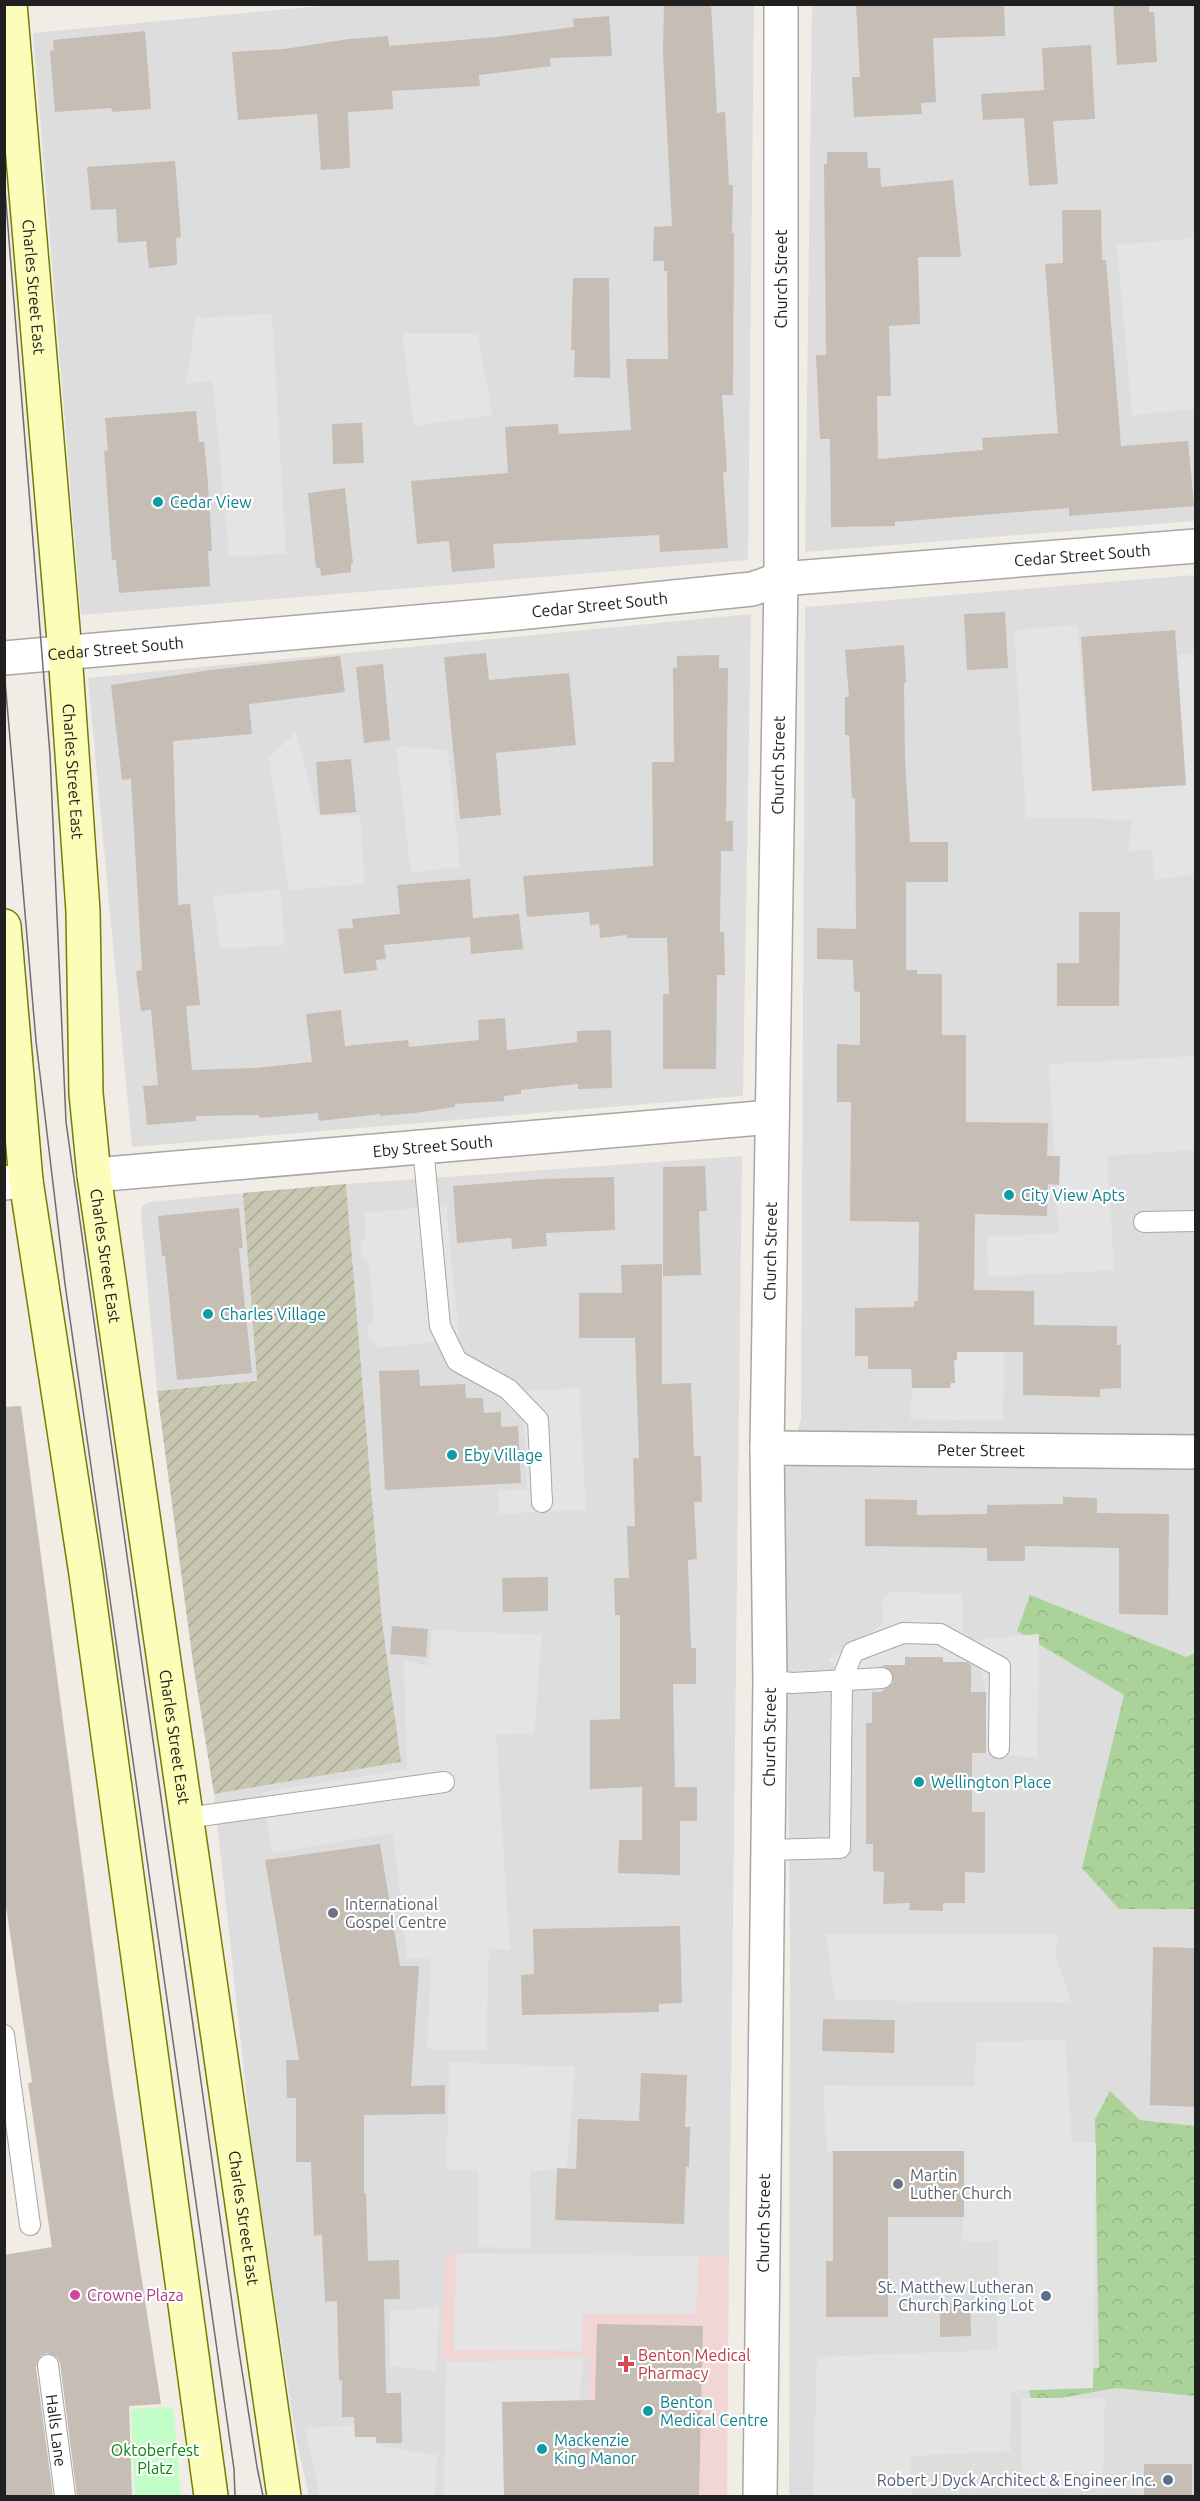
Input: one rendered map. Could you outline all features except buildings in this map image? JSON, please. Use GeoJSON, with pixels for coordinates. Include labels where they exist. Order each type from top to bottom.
{"type":"FeatureCollection","features":[{"type":"Feature","properties":{"kind":"main road","name":"Charles Street East"},"geometry":{"type":"LineString","coordinates":[[10,4],[65,653],[83,911],[86,1093],[94,1175],[284,2496]]}},
{"type":"Feature","properties":{"kind":"main road"},"geometry":{"type":"LineString","coordinates":[[4,926],[15,1182],[86,1574],[211,2496]]}},
{"type":"Feature","properties":{"kind":"street","name":"Church Street"},"geometry":{"type":"LineString","coordinates":[[760,2496],[770,1681],[767,1448],[781,579],[781,4]]}},
{"type":"Feature","properties":{"kind":"street","name":"Cedar Street South"},"geometry":{"type":"LineString","coordinates":[[4,658],[752,589],[781,579],[1196,546]]}},
{"type":"Feature","properties":{"kind":"street","name":"Eby Street South"},"geometry":{"type":"LineString","coordinates":[[94,1175],[772,1118]]}},
{"type":"Feature","properties":{"kind":"street","name":"Peter Street"},"geometry":{"type":"LineString","coordinates":[[767,1448],[1196,1452]]}},
{"type":"Feature","properties":{"kind":"lane"},"geometry":{"type":"LineString","coordinates":[[423,1147],[440,1326],[457,1361],[508,1389],[538,1420],[542,1502]]}},
{"type":"Feature","properties":{"kind":"lane"},"geometry":{"type":"LineString","coordinates":[[1144,1222],[1196,1221]]}},
{"type":"Feature","properties":{"kind":"lane"},"geometry":{"type":"LineString","coordinates":[[767,1850],[840,1848],[842,1680],[853,1652],[903,1633],[940,1634],[1000,1667],[999,1748]]}},
{"type":"Feature","properties":{"kind":"lane"},"geometry":{"type":"LineString","coordinates":[[770,1681],[793,1683],[882,1678]]}},
{"type":"Feature","properties":{"kind":"lane"},"geometry":{"type":"LineString","coordinates":[[186,1818],[444,1782]]}},
{"type":"Feature","properties":{"kind":"lane"},"geometry":{"type":"LineString","coordinates":[[4,2035],[13,2164],[30,2224]]}},
{"type":"Feature","properties":{"kind":"lane","name":"Halls Lane"},"geometry":{"type":"LineString","coordinates":[[48,2366],[65,2496]]}},
{"type":"Feature","properties":{"kind":"shaded area"},"geometry":{"type":"Polygon","coordinates":[[[340,4],[754,5],[748,560],[81,615],[33,33],[340,4]]]}},
{"type":"Feature","properties":{"kind":"shaded area"},"geometry":{"type":"Polygon","coordinates":[[[812,5],[1195,5],[1195,521],[805,552],[812,5]]]}},
{"type":"Feature","properties":{"kind":"shaded area"},"geometry":{"type":"Polygon","coordinates":[[[1195,238],[1195,409],[1132,415],[1117,245],[1195,238]]]}},
{"type":"Feature","properties":{"kind":"shaded area"},"geometry":{"type":"Polygon","coordinates":[[[272,314],[286,554],[229,557],[213,381],[186,383],[196,318],[272,314]]]}},
{"type":"Feature","properties":{"kind":"shaded area"},"geometry":{"type":"Polygon","coordinates":[[[402,333],[478,333],[492,415],[414,426],[402,333]]]}},
{"type":"Feature","properties":{"kind":"shaded area"},"geometry":{"type":"Polygon","coordinates":[[[1195,575],[1195,2496],[789,2496],[790,1929],[784,1473],[801,1419],[805,607],[1195,575]]]}},
{"type":"Feature","properties":{"kind":"shaded area"},"geometry":{"type":"Polygon","coordinates":[[[751,614],[743,1096],[132,1147],[88,678],[751,614]]]}},
{"type":"Feature","properties":{"kind":"shaded area"},"geometry":{"type":"Polygon","coordinates":[[[1077,625],[1092,790],[1186,785],[1177,655],[1195,654],[1195,874],[1154,880],[1152,849],[1128,852],[1132,820],[1026,817],[1014,630],[1077,625]]]}},
{"type":"Feature","properties":{"kind":"shaded area"},"geometry":{"type":"Polygon","coordinates":[[[296,732],[318,816],[360,815],[365,884],[289,890],[269,758],[296,732]]]}},
{"type":"Feature","properties":{"kind":"shaded area"},"geometry":{"type":"Polygon","coordinates":[[[396,746],[448,750],[460,867],[411,873],[396,746]]]}},
{"type":"Feature","properties":{"kind":"shaded area"},"geometry":{"type":"Polygon","coordinates":[[[280,889],[285,945],[220,949],[213,896],[280,889]]]}},
{"type":"Feature","properties":{"kind":"shaded area"},"geometry":{"type":"Polygon","coordinates":[[[1195,1056],[1195,1150],[1107,1156],[1114,1270],[989,1277],[986,1237],[1059,1233],[1049,1064],[1195,1056]]]}},
{"type":"Feature","properties":{"kind":"shaded area"},"geometry":{"type":"Polygon","coordinates":[[[742,1156],[729,2257],[457,2253],[442,2360],[590,2356],[589,2496],[309,2496],[296,2438],[255,2173],[214,1794],[401,1762],[382,1621],[346,1184],[742,1156]]]}},
{"type":"Feature","properties":{"kind":"shaded area"},"geometry":{"type":"Polygon","coordinates":[[[346,1184],[382,1621],[401,1762],[214,1794],[193,1663],[157,1391],[257,1381],[243,1193],[346,1184]]]}},
{"type":"Feature","properties":{"kind":"shaded area","name":"Charles Village"},"geometry":{"type":"Polygon","coordinates":[[[243,1193],[257,1381],[157,1391],[142,1207],[149,1202],[243,1193]]]}},
{"type":"Feature","properties":{"kind":"shaded area"},"geometry":{"type":"Polygon","coordinates":[[[446,1205],[459,1339],[379,1348],[369,1338],[368,1327],[374,1320],[369,1265],[362,1257],[361,1243],[366,1235],[364,1213],[446,1205]]]}},
{"type":"Feature","properties":{"kind":"shaded area"},"geometry":{"type":"Polygon","coordinates":[[[1005,1293],[1003,1421],[910,1419],[912,1388],[950,1388],[951,1383],[955,1382],[954,1360],[957,1352],[1005,1293]]]}},
{"type":"Feature","properties":{"kind":"shaded area"},"geometry":{"type":"Polygon","coordinates":[[[579,1388],[586,1510],[499,1514],[498,1491],[527,1489],[522,1391],[579,1388]]]}},
{"type":"Feature","properties":{"kind":"shaded area"},"geometry":{"type":"Polygon","coordinates":[[[890,1592],[963,1594],[962,1630],[973,1640],[1039,1634],[1037,1758],[986,1753],[986,1692],[980,1670],[971,1664],[943,1662],[942,1657],[905,1657],[905,1665],[882,1665],[854,1684],[828,1660],[883,1625],[882,1599],[890,1592]]]}},
{"type":"Feature","properties":{"kind":"shaded area"},"geometry":{"type":"Polygon","coordinates":[[[432,1630],[542,1635],[534,1733],[496,1735],[510,1951],[489,1947],[486,2050],[427,2049],[431,1959],[407,1959],[393,1833],[272,1853],[262,1792],[407,1769],[404,1661],[429,1666],[432,1630]]]}},
{"type":"Feature","properties":{"kind":"shaded area"},"geometry":{"type":"Polygon","coordinates":[[[826,1934],[1057,1935],[1056,1957],[1072,2003],[835,2000],[826,1934]]]}},
{"type":"Feature","properties":{"kind":"shaded area","name":"St. Matthew Lutheran Church Parking Lot"},"geometry":{"type":"Polygon","coordinates":[[[1065,2040],[1072,2143],[1096,2143],[1093,2388],[1011,2391],[1010,2451],[910,2456],[912,2496],[813,2496],[817,2357],[997,2350],[998,2241],[962,2241],[964,2151],[827,2151],[823,2085],[974,2086],[977,2042],[1065,2040]]]}},
{"type":"Feature","properties":{"kind":"shaded area"},"geometry":{"type":"Polygon","coordinates":[[[450,2062],[575,2067],[567,2168],[530,2172],[531,2248],[478,2247],[478,2171],[446,2170],[450,2062]]]}},
{"type":"Feature","properties":{"kind":"shaded area"},"geometry":{"type":"Polygon","coordinates":[[[445,2253],[729,2257],[727,2496],[589,2496],[590,2356],[442,2360],[445,2253]]]}},
{"type":"Feature","properties":{"kind":"shaded area"},"geometry":{"type":"Polygon","coordinates":[[[457,2253],[699,2257],[696,2314],[582,2314],[582,2351],[453,2350],[457,2253]]]}},
{"type":"Feature","properties":{"kind":"shaded area"},"geometry":{"type":"Polygon","coordinates":[[[439,2307],[436,2371],[390,2366],[390,2311],[439,2307]]]}},
{"type":"Feature","properties":{"kind":"shaded area"},"geometry":{"type":"Polygon","coordinates":[[[584,2358],[579,2401],[502,2402],[504,2496],[444,2496],[446,2362],[584,2358]]]}},
{"type":"Feature","properties":{"kind":"shaded area"},"geometry":{"type":"Polygon","coordinates":[[[1021,2398],[1105,2398],[1103,2475],[1066,2472],[1066,2488],[1022,2489],[1021,2398]]]}},
{"type":"Feature","properties":{"kind":"shaded area"},"geometry":{"type":"Polygon","coordinates":[[[355,2425],[376,2437],[376,2442],[380,2446],[437,2455],[435,2496],[320,2496],[305,2428],[355,2425]]]}},
{"type":"Feature","properties":{"kind":"green space"},"geometry":{"type":"Polygon","coordinates":[[[1030,1595],[1186,1657],[1195,1653],[1195,1909],[1119,1909],[1082,1868],[1124,1695],[1017,1631],[1030,1595]]]}},
{"type":"Feature","properties":{"kind":"green space"},"geometry":{"type":"Polygon","coordinates":[[[1110,2091],[1140,2120],[1195,2126],[1195,2396],[1116,2388],[1032,2403],[1025,2375],[1099,2368],[1095,2119],[1110,2091]]]}},
{"type":"Feature","properties":{"kind":"green space","name":"Oktoberfest Platz"},"geometry":{"type":"Polygon","coordinates":[[[173,2407],[181,2496],[135,2496],[131,2409],[173,2407]]]}},
{"type":"Feature","properties":{"kind":"tram line"},"geometry":{"type":"LineString","coordinates":[[4,177],[50,755],[66,1122],[238,2345],[263,2496]]}},
{"type":"Feature","properties":{"kind":"tram line"},"geometry":{"type":"LineString","coordinates":[[4,669],[36,1041],[65,1284],[234,2469],[235,2496]]}},
{"type":"Feature","properties":{"kind":"place","name":"Cedar View"},"geometry":{"type":"Point","coordinates":[158,502]}},
{"type":"Feature","properties":{"kind":"place","name":"City View Apts"},"geometry":{"type":"Point","coordinates":[1009,1195]}},
{"type":"Feature","properties":{"kind":"place","name":"Charles Village"},"geometry":{"type":"Point","coordinates":[208,1314]}},
{"type":"Feature","properties":{"kind":"place","name":"Eby Village"},"geometry":{"type":"Point","coordinates":[452,1455]}},
{"type":"Feature","properties":{"kind":"place","name":"Wellington Place"},"geometry":{"type":"Point","coordinates":[919,1782]}},
{"type":"Feature","properties":{"kind":"place","name":"International Gospel Centre"},"geometry":{"type":"Point","coordinates":[333,1913]}},
{"type":"Feature","properties":{"kind":"place","name":"Martin Luther Church"},"geometry":{"type":"Point","coordinates":[898,2184]}},
{"type":"Feature","properties":{"kind":"place","name":"Crowne Plaza"},"geometry":{"type":"Point","coordinates":[75,2295]}},
{"type":"Feature","properties":{"kind":"place","name":"St. Matthew Lutheran Church Parking Lot"},"geometry":{"type":"Point","coordinates":[1046,2296]}},
{"type":"Feature","properties":{"kind":"place","name":"Benton Medical Pharmacy"},"geometry":{"type":"Point","coordinates":[626,2364]}},
{"type":"Feature","properties":{"kind":"place","name":"Benton Medical Centre"},"geometry":{"type":"Point","coordinates":[648,2411]}},
{"type":"Feature","properties":{"kind":"place","name":"Mackenzie King Manor"},"geometry":{"type":"Point","coordinates":[542,2449]}},
{"type":"Feature","properties":{"kind":"place","name":"Robert J Dyck Architect & Engineer Inc."},"geometry":{"type":"Point","coordinates":[1168,2480]}}]}
